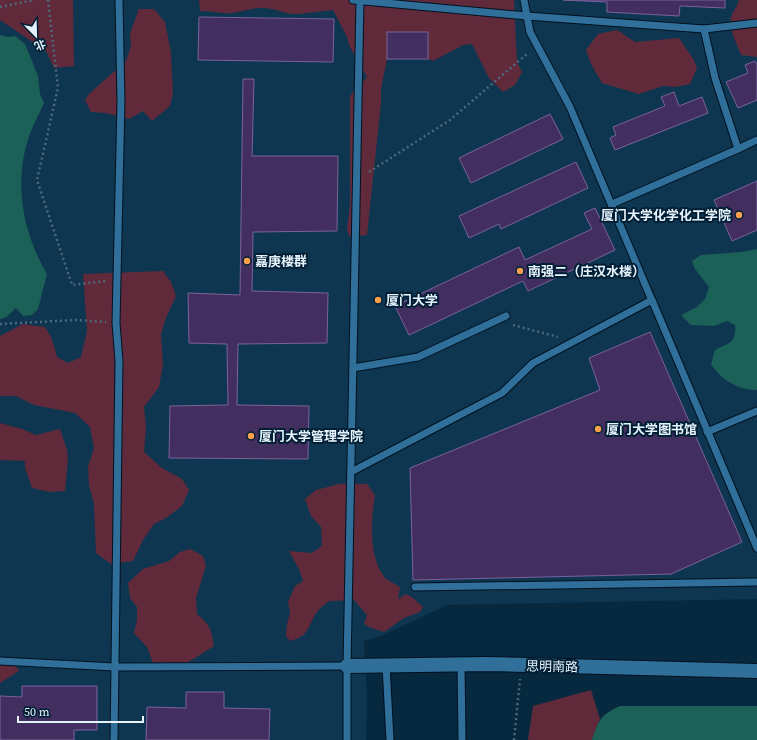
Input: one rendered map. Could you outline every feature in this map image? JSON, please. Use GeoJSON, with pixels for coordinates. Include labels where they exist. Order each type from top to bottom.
{"type":"FeatureCollection","features":[{"type":"Feature","properties":{"kind":"street","name":"思明南路"},"geometry":{"type":"LineString","coordinates":[[347,666],[461,664],[757,671]]}},
{"type":"Feature","properties":{"kind":"lane"},"geometry":{"type":"LineString","coordinates":[[114,740],[119,361],[116,323],[121,102],[120,0]]}},
{"type":"Feature","properties":{"kind":"lane"},"geometry":{"type":"LineString","coordinates":[[347,740],[347,666],[357,179],[358,0],[527,16],[704,29],[757,23]]}},
{"type":"Feature","properties":{"kind":"lane"},"geometry":{"type":"LineString","coordinates":[[524,0],[530,32],[570,107],[757,548]]}},
{"type":"Feature","properties":{"kind":"lane"},"geometry":{"type":"LineString","coordinates":[[704,29],[715,78],[738,149]]}},
{"type":"Feature","properties":{"kind":"lane"},"geometry":{"type":"LineString","coordinates":[[612,204],[757,140]]}},
{"type":"Feature","properties":{"kind":"lane"},"geometry":{"type":"LineString","coordinates":[[351,472],[502,393],[533,363],[652,300],[653,303]]}},
{"type":"Feature","properties":{"kind":"lane"},"geometry":{"type":"LineString","coordinates":[[353,368],[418,357],[506,316]]}},
{"type":"Feature","properties":{"kind":"lane"},"geometry":{"type":"LineString","coordinates":[[707,432],[757,411]]}},
{"type":"Feature","properties":{"kind":"lane"},"geometry":{"type":"LineString","coordinates":[[415,587],[757,582]]}},
{"type":"Feature","properties":{"kind":"lane"},"geometry":{"type":"LineString","coordinates":[[0,661],[115,666],[347,666]]}},
{"type":"Feature","properties":{"kind":"lane"},"geometry":{"type":"LineString","coordinates":[[461,664],[462,740]]}},
{"type":"Feature","properties":{"kind":"lane"},"geometry":{"type":"LineString","coordinates":[[386,665],[390,740]]}},
{"type":"Feature","properties":{"kind":"path"},"geometry":{"type":"LineString","coordinates":[[0,7],[35,0]]}},
{"type":"Feature","properties":{"kind":"path"},"geometry":{"type":"LineString","coordinates":[[48,0],[58,88],[37,180],[72,285],[117,280]]}},
{"type":"Feature","properties":{"kind":"path"},"geometry":{"type":"LineString","coordinates":[[357,179],[450,120],[537,45]]}},
{"type":"Feature","properties":{"kind":"path"},"geometry":{"type":"LineString","coordinates":[[0,324],[76,320],[116,323]]}},
{"type":"Feature","properties":{"kind":"path"},"geometry":{"type":"LineString","coordinates":[[496,320],[574,341]]}},
{"type":"Feature","properties":{"kind":"path"},"geometry":{"type":"LineString","coordinates":[[514,740],[521,665]]}},
{"type":"Feature","properties":{"kind":"shaded area","name":"厦门大学"},"geometry":{"type":"Polygon","coordinates":[[[0,0],[757,0],[757,599],[447,605],[381,636],[364,641],[367,695],[366,740],[0,740],[0,0]]]}},
{"type":"Feature","properties":{"kind":"shaded area"},"geometry":{"type":"Polygon","coordinates":[[[0,0],[73,0],[74,66],[54,68],[46,51],[0,20],[0,0]]]}},
{"type":"Feature","properties":{"kind":"shaded area"},"geometry":{"type":"Polygon","coordinates":[[[199,0],[514,0],[517,62],[522,72],[515,85],[503,92],[489,78],[472,44],[463,45],[433,61],[428,59],[428,32],[387,32],[387,59],[381,89],[381,103],[367,235],[350,237],[347,230],[350,205],[350,96],[367,77],[350,47],[347,37],[333,10],[295,14],[261,8],[224,13],[200,11],[199,0]]]}},
{"type":"Feature","properties":{"kind":"shaded area"},"geometry":{"type":"Polygon","coordinates":[[[739,0],[757,0],[757,57],[741,55],[732,32],[731,18],[739,0]]]}},
{"type":"Feature","properties":{"kind":"shaded area"},"geometry":{"type":"Polygon","coordinates":[[[139,9],[154,9],[165,22],[171,53],[173,93],[170,106],[152,121],[143,111],[129,119],[106,113],[91,112],[85,100],[89,94],[126,61],[131,46],[130,33],[139,9]]]}},
{"type":"Feature","properties":{"kind":"shaded area"},"geometry":{"type":"Polygon","coordinates":[[[617,30],[635,42],[679,38],[694,60],[697,68],[690,84],[675,87],[663,86],[639,94],[602,83],[591,64],[586,50],[598,34],[617,30]]]}},
{"type":"Feature","properties":{"kind":"shaded area"},"geometry":{"type":"Polygon","coordinates":[[[0,35],[8,37],[15,36],[25,44],[38,76],[40,94],[44,103],[27,143],[21,177],[27,227],[32,243],[47,274],[38,309],[32,315],[23,316],[16,308],[6,317],[0,319],[0,35]]]}},
{"type":"Feature","properties":{"kind":"shaded area"},"geometry":{"type":"Polygon","coordinates":[[[757,249],[757,390],[750,390],[737,386],[725,379],[711,364],[715,350],[733,339],[735,335],[735,325],[727,321],[714,326],[691,325],[681,315],[697,307],[705,299],[709,287],[695,269],[692,261],[701,255],[742,252],[757,249]]]}},
{"type":"Feature","properties":{"kind":"shaded area"},"geometry":{"type":"Polygon","coordinates":[[[163,271],[171,282],[176,296],[165,320],[161,335],[163,364],[159,387],[144,407],[146,427],[144,452],[162,468],[182,479],[189,490],[182,506],[166,518],[154,524],[143,540],[133,561],[111,564],[96,553],[94,504],[89,485],[88,467],[94,448],[90,427],[75,413],[34,405],[16,396],[0,396],[0,336],[23,324],[45,327],[52,339],[57,357],[68,363],[81,357],[87,331],[83,274],[163,271]]]}},
{"type":"Feature","properties":{"kind":"shaded area"},"geometry":{"type":"Polygon","coordinates":[[[0,423],[22,429],[36,435],[60,429],[68,458],[65,491],[50,492],[32,488],[25,468],[25,461],[0,460],[0,423]]]}},
{"type":"Feature","properties":{"kind":"shaded area"},"geometry":{"type":"Polygon","coordinates":[[[339,484],[367,484],[375,495],[372,516],[372,539],[376,561],[380,571],[386,579],[400,587],[398,599],[406,594],[412,597],[423,607],[420,612],[404,618],[384,632],[364,624],[367,615],[354,600],[329,601],[317,612],[305,633],[290,641],[286,636],[290,613],[288,602],[295,586],[303,581],[299,569],[289,551],[312,553],[322,546],[321,527],[311,516],[305,499],[316,490],[339,484]]]}},
{"type":"Feature","properties":{"kind":"shaded area"},"geometry":{"type":"Polygon","coordinates":[[[190,549],[203,556],[206,566],[196,598],[197,614],[210,628],[214,646],[179,668],[155,668],[147,647],[134,633],[137,620],[137,607],[130,598],[128,583],[143,569],[169,561],[180,552],[190,549]]]}},
{"type":"Feature","properties":{"kind":"shaded area"},"geometry":{"type":"Polygon","coordinates":[[[0,662],[13,662],[19,671],[0,683],[0,662]]]}},
{"type":"Feature","properties":{"kind":"shaded area"},"geometry":{"type":"Polygon","coordinates":[[[591,690],[600,719],[592,740],[528,740],[533,706],[591,690]]]}},
{"type":"Feature","properties":{"kind":"shaded area"},"geometry":{"type":"Polygon","coordinates":[[[620,706],[757,706],[757,740],[592,740],[604,715],[620,706]]]}},
{"type":"Feature","properties":{"kind":"building"},"geometry":{"type":"Polygon","coordinates":[[[563,0],[725,0],[725,8],[680,6],[679,16],[607,12],[607,2],[563,0]]]}},
{"type":"Feature","properties":{"kind":"building"},"geometry":{"type":"Polygon","coordinates":[[[199,17],[334,19],[333,62],[198,60],[199,17]]]}},
{"type":"Feature","properties":{"kind":"building"},"geometry":{"type":"Polygon","coordinates":[[[387,32],[428,32],[428,59],[387,59],[387,32]]]}},
{"type":"Feature","properties":{"kind":"building"},"geometry":{"type":"Polygon","coordinates":[[[755,61],[757,64],[757,100],[738,108],[726,82],[748,73],[745,65],[755,61]]]}},
{"type":"Feature","properties":{"kind":"building","name":"嘉庚楼群"},"geometry":{"type":"Polygon","coordinates":[[[243,79],[254,79],[252,156],[338,156],[337,231],[253,232],[252,291],[328,293],[327,343],[238,344],[237,405],[309,406],[308,459],[169,458],[170,406],[228,405],[227,344],[189,343],[188,293],[240,295],[243,79]]]}},
{"type":"Feature","properties":{"kind":"building"},"geometry":{"type":"Polygon","coordinates":[[[674,92],[679,106],[702,97],[708,113],[615,150],[610,138],[616,135],[613,127],[665,106],[661,97],[674,92]]]}},
{"type":"Feature","properties":{"kind":"building"},"geometry":{"type":"Polygon","coordinates":[[[550,114],[563,139],[471,183],[459,158],[550,114]]]}},
{"type":"Feature","properties":{"kind":"building"},"geometry":{"type":"Polygon","coordinates":[[[576,162],[588,188],[501,229],[499,224],[469,238],[459,216],[576,162]]]}},
{"type":"Feature","properties":{"kind":"building","name":"厦门大学化学化工学院"},"geometry":{"type":"Polygon","coordinates":[[[757,181],[757,230],[732,241],[714,200],[757,181]]]}},
{"type":"Feature","properties":{"kind":"building","name":"南强二（庄汉水楼）"},"geometry":{"type":"Polygon","coordinates":[[[595,208],[615,250],[528,291],[523,281],[409,335],[395,306],[519,247],[525,260],[592,229],[584,213],[595,208]]]}},
{"type":"Feature","properties":{"kind":"building","name":"厦门大学图书馆"},"geometry":{"type":"Polygon","coordinates":[[[650,332],[742,542],[671,574],[413,580],[410,468],[600,390],[589,358],[650,332]]]}},
{"type":"Feature","properties":{"kind":"building"},"geometry":{"type":"Polygon","coordinates":[[[22,686],[97,686],[97,730],[74,730],[74,740],[0,740],[0,696],[22,697],[22,686]]]}},
{"type":"Feature","properties":{"kind":"building"},"geometry":{"type":"Polygon","coordinates":[[[186,692],[224,692],[224,708],[270,709],[269,740],[146,740],[147,707],[186,708],[186,692]]]}},
{"type":"Feature","properties":{"kind":"place","name":"厦门大学化学化工学院"},"geometry":{"type":"Point","coordinates":[739,215]}},
{"type":"Feature","properties":{"kind":"place","name":"嘉庚楼群"},"geometry":{"type":"Point","coordinates":[247,261]}},
{"type":"Feature","properties":{"kind":"place","name":"南强二（庄汉水楼）"},"geometry":{"type":"Point","coordinates":[520,271]}},
{"type":"Feature","properties":{"kind":"place","name":"厦门大学"},"geometry":{"type":"Point","coordinates":[378,300]}},
{"type":"Feature","properties":{"kind":"place","name":"厦门大学图书馆"},"geometry":{"type":"Point","coordinates":[598,429]}},
{"type":"Feature","properties":{"kind":"place","name":"厦门大学管理学院"},"geometry":{"type":"Point","coordinates":[251,436]}}]}
